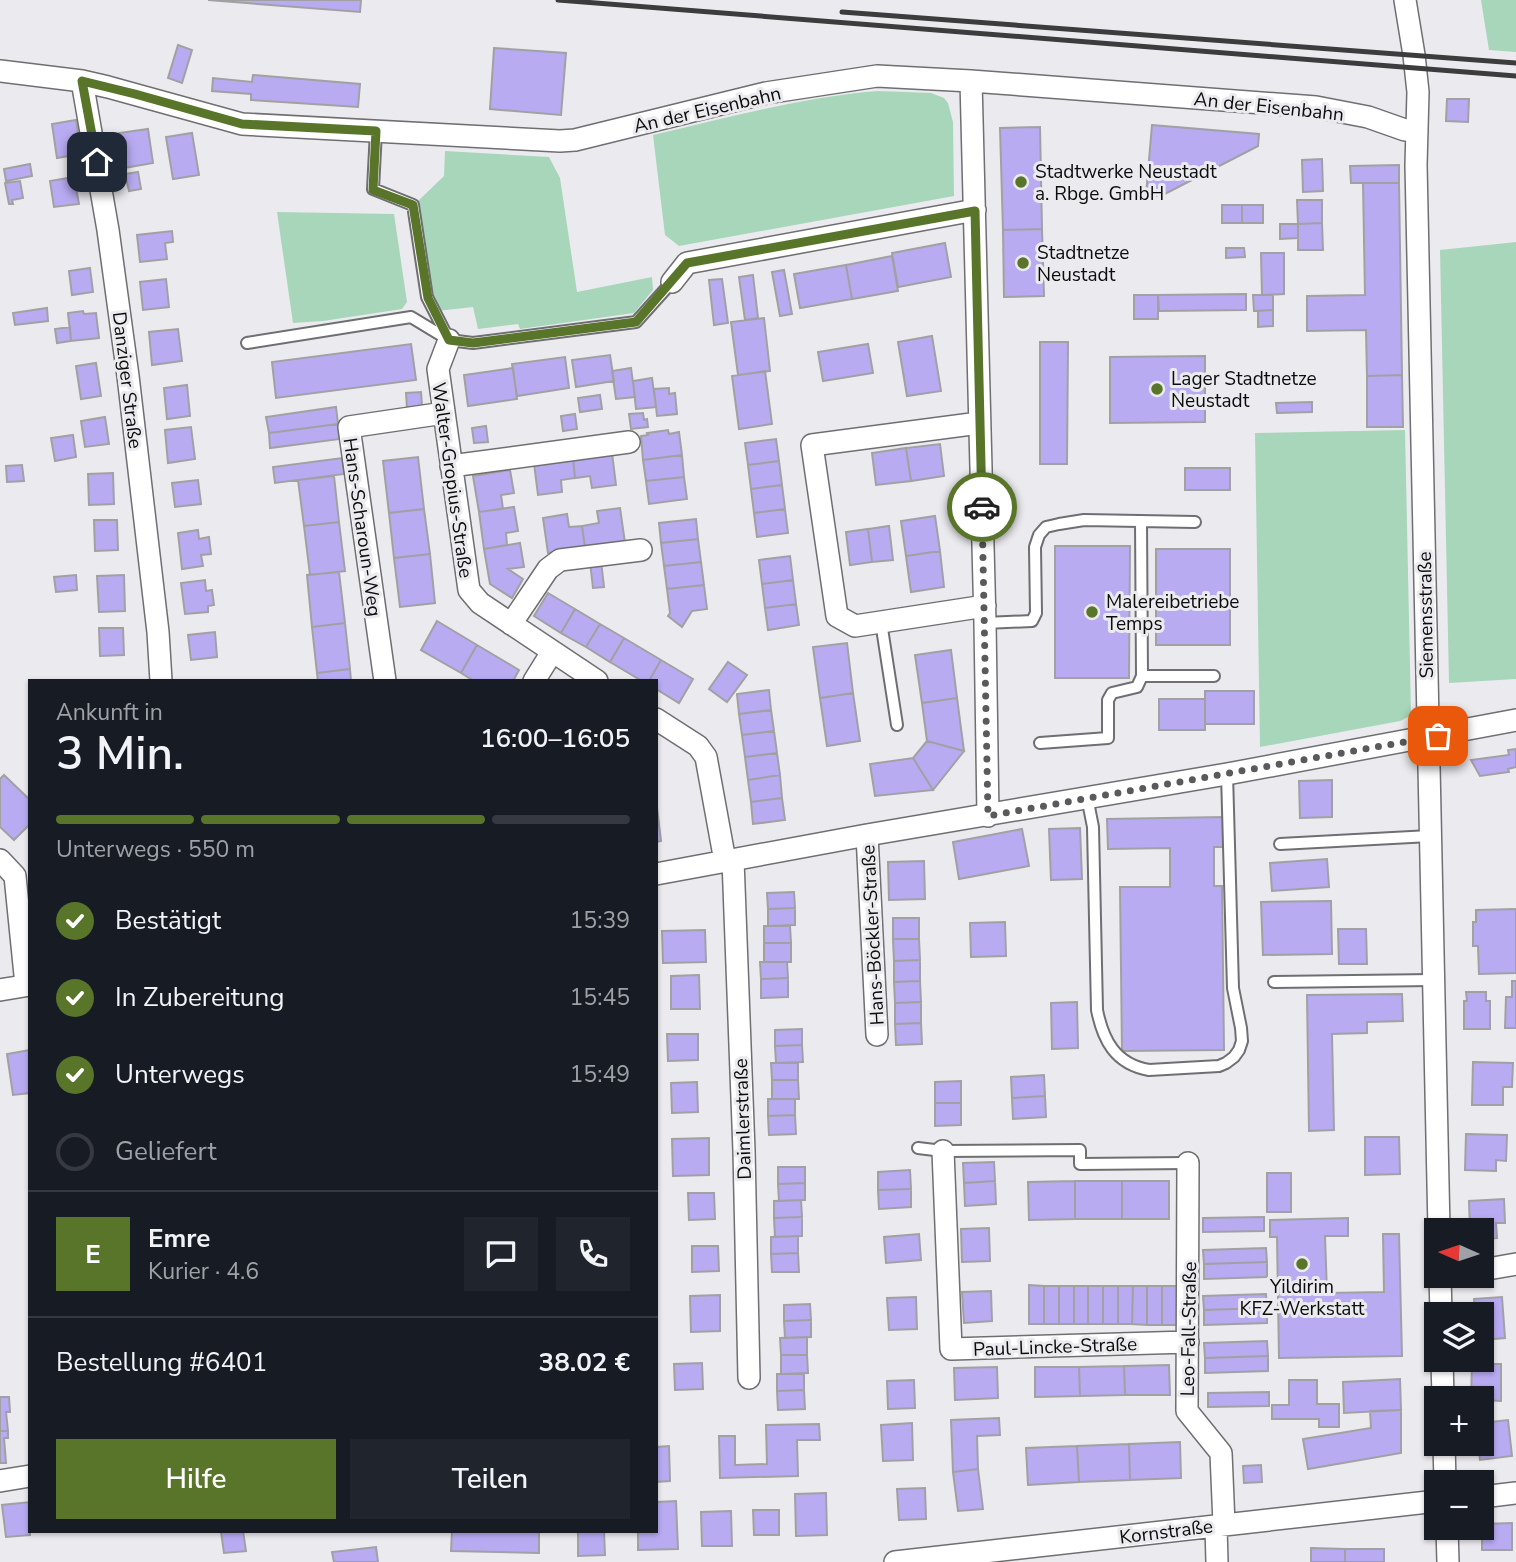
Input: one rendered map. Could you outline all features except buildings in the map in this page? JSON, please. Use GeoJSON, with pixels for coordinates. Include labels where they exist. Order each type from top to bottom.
{"type":"FeatureCollection","features":[{"type":"Feature","properties":{"kind":"street","name":"Siemensstraße"},"geometry":{"type":"LineString","coordinates":[[1405,0],[1418,92],[1416,165],[1439,1218]]}},
{"type":"Feature","properties":{"kind":"street","name":"An der Eisenbahn"},"geometry":{"type":"LineString","coordinates":[[0,71],[82,81],[242,124],[560,141],[575,140],[766,93],[877,76],[1317,107],[1368,117],[1417,132]]}},
{"type":"Feature","properties":{"kind":"street","name":"Danziger Straße"},"geometry":{"type":"LineString","coordinates":[[82,81],[108,230],[128,376],[158,632],[161,679]]}},
{"type":"Feature","properties":{"kind":"street"},"geometry":{"type":"LineString","coordinates":[[971,81],[988,816]]}},
{"type":"Feature","properties":{"kind":"street"},"geometry":{"type":"LineString","coordinates":[[672,282],[687,263],[975,211]]}},
{"type":"Feature","properties":{"kind":"street","name":"Walter-Gropius-Straße"},"geometry":{"type":"LineString","coordinates":[[449,340],[438,369],[469,590],[480,603],[594,679]]}},
{"type":"Feature","properties":{"kind":"street","name":"Hans-Scharoun-Weg"},"geometry":{"type":"LineString","coordinates":[[385,679],[349,427],[444,413]]}},
{"type":"Feature","properties":{"kind":"street"},"geometry":{"type":"LineString","coordinates":[[979,423],[812,445],[837,616],[855,626],[985,615]]}},
{"type":"Feature","properties":{"kind":"street"},"geometry":{"type":"LineString","coordinates":[[451,466],[629,442]]}},
{"type":"Feature","properties":{"kind":"street"},"geometry":{"type":"LineString","coordinates":[[511,624],[548,569],[560,560],[641,550]]}},
{"type":"Feature","properties":{"kind":"street"},"geometry":{"type":"LineString","coordinates":[[535,679],[552,652]]}},
{"type":"Feature","properties":{"kind":"street"},"geometry":{"type":"LineString","coordinates":[[658,720],[698,746],[706,757],[729,861]]}},
{"type":"Feature","properties":{"kind":"street","name":"Hans-Böckler-Straße"},"geometry":{"type":"LineString","coordinates":[[658,874],[1227,774],[1516,720]]}},
{"type":"Feature","properties":{"kind":"street","name":"Hans-Böckler-Straße"},"geometry":{"type":"LineString","coordinates":[[867,835],[877,1035]]}},
{"type":"Feature","properties":{"kind":"street"},"geometry":{"type":"LineString","coordinates":[[0,859],[15,876],[28,985],[0,990]]}},
{"type":"Feature","properties":{"kind":"street","name":"Daimlerstraße"},"geometry":{"type":"LineString","coordinates":[[729,861],[744,1151],[749,1378]]}},
{"type":"Feature","properties":{"kind":"street","name":"Paul-Lincke-Straße"},"geometry":{"type":"LineString","coordinates":[[943,1151],[951,1349],[1188,1342]]}},
{"type":"Feature","properties":{"kind":"street","name":"Leo-Fall-Straße"},"geometry":{"type":"LineString","coordinates":[[1188,1163],[1187,1411],[1221,1453],[1217,1562]]}},
{"type":"Feature","properties":{"kind":"street"},"geometry":{"type":"LineString","coordinates":[[1494,1268],[1516,1264]]}},
{"type":"Feature","properties":{"kind":"street"},"geometry":{"type":"LineString","coordinates":[[0,1481],[28,1476]]}},
{"type":"Feature","properties":{"kind":"street"},"geometry":{"type":"LineString","coordinates":[[1494,1496],[1516,1493]]}},
{"type":"Feature","properties":{"kind":"street","name":"Kornstraße"},"geometry":{"type":"LineString","coordinates":[[895,1562],[962,1559],[1220,1525],[1424,1502]]}},
{"type":"Feature","properties":{"kind":"street"},"geometry":{"type":"LineString","coordinates":[[1447,1540],[1448,1562]]}},
{"type":"Feature","properties":{"kind":"lane"},"geometry":{"type":"LineString","coordinates":[[376,131],[373,190],[413,205],[428,298],[449,340]]}},
{"type":"Feature","properties":{"kind":"lane"},"geometry":{"type":"LineString","coordinates":[[247,343],[411,317],[449,340],[473,343],[636,322],[672,282]]}},
{"type":"Feature","properties":{"kind":"lane"},"geometry":{"type":"LineString","coordinates":[[985,615],[1032,621],[1036,613],[1035,547],[1039,535],[1046,527],[1084,520],[1195,522]]}},
{"type":"Feature","properties":{"kind":"lane"},"geometry":{"type":"LineString","coordinates":[[1040,743],[1108,738],[1108,699],[1112,693],[1137,687],[1142,677],[1141,521]]}},
{"type":"Feature","properties":{"kind":"lane"},"geometry":{"type":"LineString","coordinates":[[881,622],[897,724]]}},
{"type":"Feature","properties":{"kind":"lane"},"geometry":{"type":"LineString","coordinates":[[1142,677],[1214,676]]}},
{"type":"Feature","properties":{"kind":"lane"},"geometry":{"type":"LineString","coordinates":[[1087,797],[1093,827],[1097,1010],[1105,1038],[1115,1053],[1138,1068],[1149,1070],[1219,1066],[1234,1057],[1242,1041],[1233,988],[1227,774]]}},
{"type":"Feature","properties":{"kind":"lane"},"geometry":{"type":"LineString","coordinates":[[1280,844],[1430,836]]}},
{"type":"Feature","properties":{"kind":"lane"},"geometry":{"type":"LineString","coordinates":[[1274,982],[1433,980]]}},
{"type":"Feature","properties":{"kind":"lane"},"geometry":{"type":"LineString","coordinates":[[918,1147],[943,1151],[1080,1150],[1080,1164],[1188,1163]]}},
{"type":"Feature","properties":{"kind":"green space"},"geometry":{"type":"Polygon","coordinates":[[[1481,0],[1516,0],[1516,52],[1489,50],[1481,0]]]}},
{"type":"Feature","properties":{"kind":"green space"},"geometry":{"type":"Polygon","coordinates":[[[878,91],[931,93],[944,98],[948,103],[953,122],[954,196],[679,246],[665,235],[653,135],[793,103],[878,91]]]}},
{"type":"Feature","properties":{"kind":"green space"},"geometry":{"type":"Polygon","coordinates":[[[445,151],[549,157],[560,178],[577,292],[652,277],[653,290],[634,313],[520,329],[518,324],[478,329],[473,307],[437,311],[431,297],[417,202],[444,176],[445,151]]]}},
{"type":"Feature","properties":{"kind":"green space"},"geometry":{"type":"Polygon","coordinates":[[[277,212],[394,214],[407,302],[402,309],[293,323],[277,212]]]}},
{"type":"Feature","properties":{"kind":"green space"},"geometry":{"type":"Polygon","coordinates":[[[1516,242],[1516,679],[1449,683],[1440,250],[1516,242]]]}},
{"type":"Feature","properties":{"kind":"green space"},"geometry":{"type":"Polygon","coordinates":[[[1405,430],[1411,714],[1400,721],[1260,747],[1255,433],[1405,430]]]}},
{"type":"Feature","properties":{"kind":"railway"},"geometry":{"type":"LineString","coordinates":[[558,0],[1516,76]]}},
{"type":"Feature","properties":{"kind":"railway"},"geometry":{"type":"LineString","coordinates":[[842,12],[1516,63]]}},
{"type":"Feature","properties":{"kind":"way so far"},"geometry":{"type":"LineString","coordinates":[[982,507],[988,816],[1438,736]]}},
{"type":"Feature","properties":{"kind":"place","name":"Stadtwerke Neustadt a. Rbge. GmbH"},"geometry":{"type":"Point","coordinates":[1021,182]}},
{"type":"Feature","properties":{"kind":"place","name":"Stadtnetze Neustadt"},"geometry":{"type":"Point","coordinates":[1023,263]}},
{"type":"Feature","properties":{"kind":"place","name":"Lager Stadtnetze Neustadt"},"geometry":{"type":"Point","coordinates":[1157,389]}},
{"type":"Feature","properties":{"kind":"place","name":"Malereibetriebe Temps"},"geometry":{"type":"Point","coordinates":[1092,612]}},
{"type":"Feature","properties":{"kind":"place","name":"Yildirim KFZ-Werkstatt"},"geometry":{"type":"Point","coordinates":[1302,1264]}},
{"type":"Feature","properties":{"kind":"route"},"geometry":{"type":"LineString","coordinates":[[97,162],[82,81],[242,124],[376,131],[373,190],[413,205],[430,305],[449,340],[473,343],[636,322],[687,263],[975,211],[982,507]]}}]}
